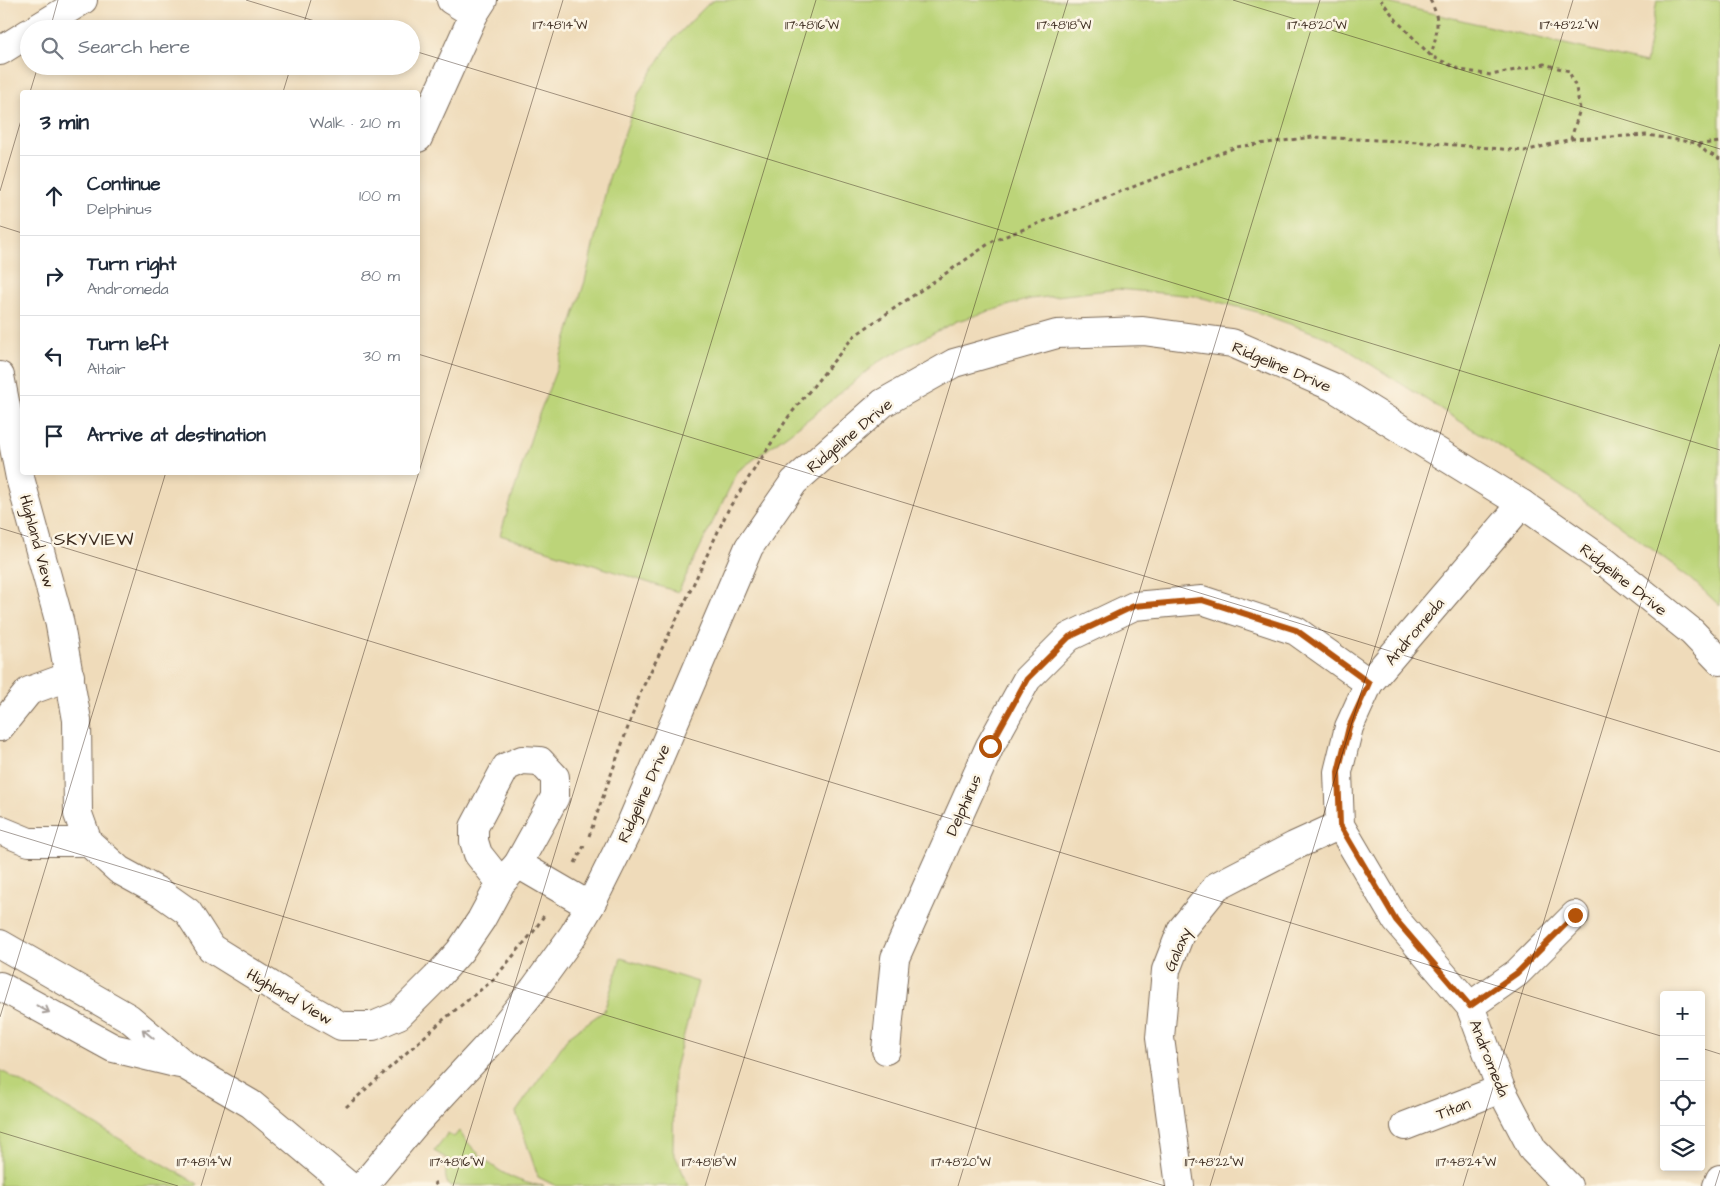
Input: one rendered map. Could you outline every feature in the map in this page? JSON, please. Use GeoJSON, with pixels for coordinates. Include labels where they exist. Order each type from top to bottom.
{"type":"FeatureCollection","features":[{"type":"Feature","properties":{"kind":"street"},"geometry":{"type":"LineString","coordinates":[[51,20],[83,0]]}},
{"type":"Feature","properties":{"kind":"street"},"geometry":{"type":"LineString","coordinates":[[420,134],[479,7],[450,0]]}},
{"type":"Feature","properties":{"kind":"street"},"geometry":{"type":"LineString","coordinates":[[0,51],[20,39]]}},
{"type":"Feature","properties":{"kind":"street","name":"Ridgeline Drive"},"geometry":{"type":"LineString","coordinates":[[363,1186],[415,1124],[492,1041],[534,989],[573,935],[590,906],[630,826],[749,547],[794,482],[883,403],[954,363],[1057,334],[1143,331],[1232,343],[1333,386],[1522,504],[1604,562],[1692,632],[1720,661]]}},
{"type":"Feature","properties":{"kind":"street","name":"Highland View"},"geometry":{"type":"LineString","coordinates":[[0,376],[20,478],[59,620],[70,676],[77,720],[78,814],[88,842],[119,870],[161,892],[188,912],[211,948],[293,1000],[341,1026],[373,1026],[399,1015],[460,951],[509,873],[561,889],[590,906]]}},
{"type":"Feature","properties":{"kind":"street","name":"Andromeda"},"geometry":{"type":"LineString","coordinates":[[1522,504],[1369,683],[1349,727],[1338,772],[1340,825],[1396,920],[1470,1006],[1501,1089],[1533,1150],[1568,1186]]}},
{"type":"Feature","properties":{"kind":"street","name":"Delphinus"},"geometry":{"type":"LineString","coordinates":[[886,1050],[895,958],[990,746],[1027,679],[1069,637],[1134,606],[1202,600],[1296,630],[1369,683]]}},
{"type":"Feature","properties":{"kind":"street"},"geometry":{"type":"LineString","coordinates":[[0,727],[29,691],[70,676]]}},
{"type":"Feature","properties":{"kind":"street","name":"Galaxy"},"geometry":{"type":"LineString","coordinates":[[1180,1186],[1160,1038],[1166,970],[1182,929],[1218,886],[1294,846],[1340,825]]}},
{"type":"Feature","properties":{"kind":"street"},"geometry":{"type":"LineString","coordinates":[[0,830],[29,842],[88,842]]}},
{"type":"Feature","properties":{"kind":"street"},"geometry":{"type":"LineString","coordinates":[[1470,1006],[1517,973],[1575,915]]}},
{"type":"Feature","properties":{"kind":"street"},"geometry":{"type":"LineString","coordinates":[[0,944],[128,1018],[186,1066],[251,1104],[349,1186]]}},
{"type":"Feature","properties":{"kind":"street"},"geometry":{"type":"LineString","coordinates":[[0,986],[113,1048],[186,1066]]}},
{"type":"Feature","properties":{"kind":"street","name":"Titan"},"geometry":{"type":"LineString","coordinates":[[1405,1126],[1501,1089]]}},
{"type":"Feature","properties":{"kind":"street"},"geometry":{"type":"LineString","coordinates":[[1716,1186],[1720,1179]]}},
{"type":"Feature","properties":{"kind":"path"},"geometry":{"type":"LineString","coordinates":[[1430,0],[1436,11],[1437,29],[1431,56]]}},
{"type":"Feature","properties":{"kind":"path"},"geometry":{"type":"LineString","coordinates":[[1571,139],[1647,135],[1702,144],[1720,142]]}},
{"type":"Feature","properties":{"kind":"path"},"geometry":{"type":"LineString","coordinates":[[1697,143],[1706,152],[1720,159]]}},
{"type":"Feature","properties":{"kind":"path"},"geometry":{"type":"LineString","coordinates":[[346,1108],[443,1020],[493,980],[534,931],[561,889]]}},
{"type":"Feature","properties":{"kind":"path"},"geometry":{"type":"LineString","coordinates":[[434,1182],[437,1186]]}},
{"type":"Feature","properties":{"kind":"green space"},"geometry":{"type":"Polygon","coordinates":[[[715,0],[1375,0],[1646,63],[1657,0],[1720,0],[1720,606],[1687,575],[1619,525],[1549,478],[1331,339],[1254,311],[1195,296],[1117,289],[1030,299],[957,321],[878,362],[811,417],[738,471],[678,592],[500,535],[536,422],[558,365],[585,281],[608,181],[639,92],[670,43],[708,4],[715,0]]]}},
{"type":"Feature","properties":{"kind":"green space"},"geometry":{"type":"Polygon","coordinates":[[[621,958],[698,982],[674,1072],[673,1151],[689,1186],[556,1186],[538,1177],[516,1112],[569,1036],[604,1011],[621,958]]]}},
{"type":"Feature","properties":{"kind":"green space"},"geometry":{"type":"Polygon","coordinates":[[[0,1070],[198,1184],[196,1186],[0,1186],[0,1070]]]}},
{"type":"Feature","properties":{"kind":"green space"},"geometry":{"type":"Polygon","coordinates":[[[459,1131],[485,1160],[496,1168],[518,1180],[544,1186],[449,1186],[446,1180],[446,1173],[449,1160],[434,1151],[448,1133],[454,1137],[459,1131]]]}},
{"type":"Feature","properties":{"kind":"district","name":"SKYVIEW"},"geometry":{"type":"Point","coordinates":[94,539]}},
{"type":"Feature","properties":{"kind":"route"},"geometry":{"type":"LineString","coordinates":[[990,746],[1027,679],[1069,637],[1134,606],[1202,600],[1296,630],[1369,683],[1349,727],[1338,772],[1340,825],[1396,920],[1470,1006],[1517,973],[1575,915]]}}]}
